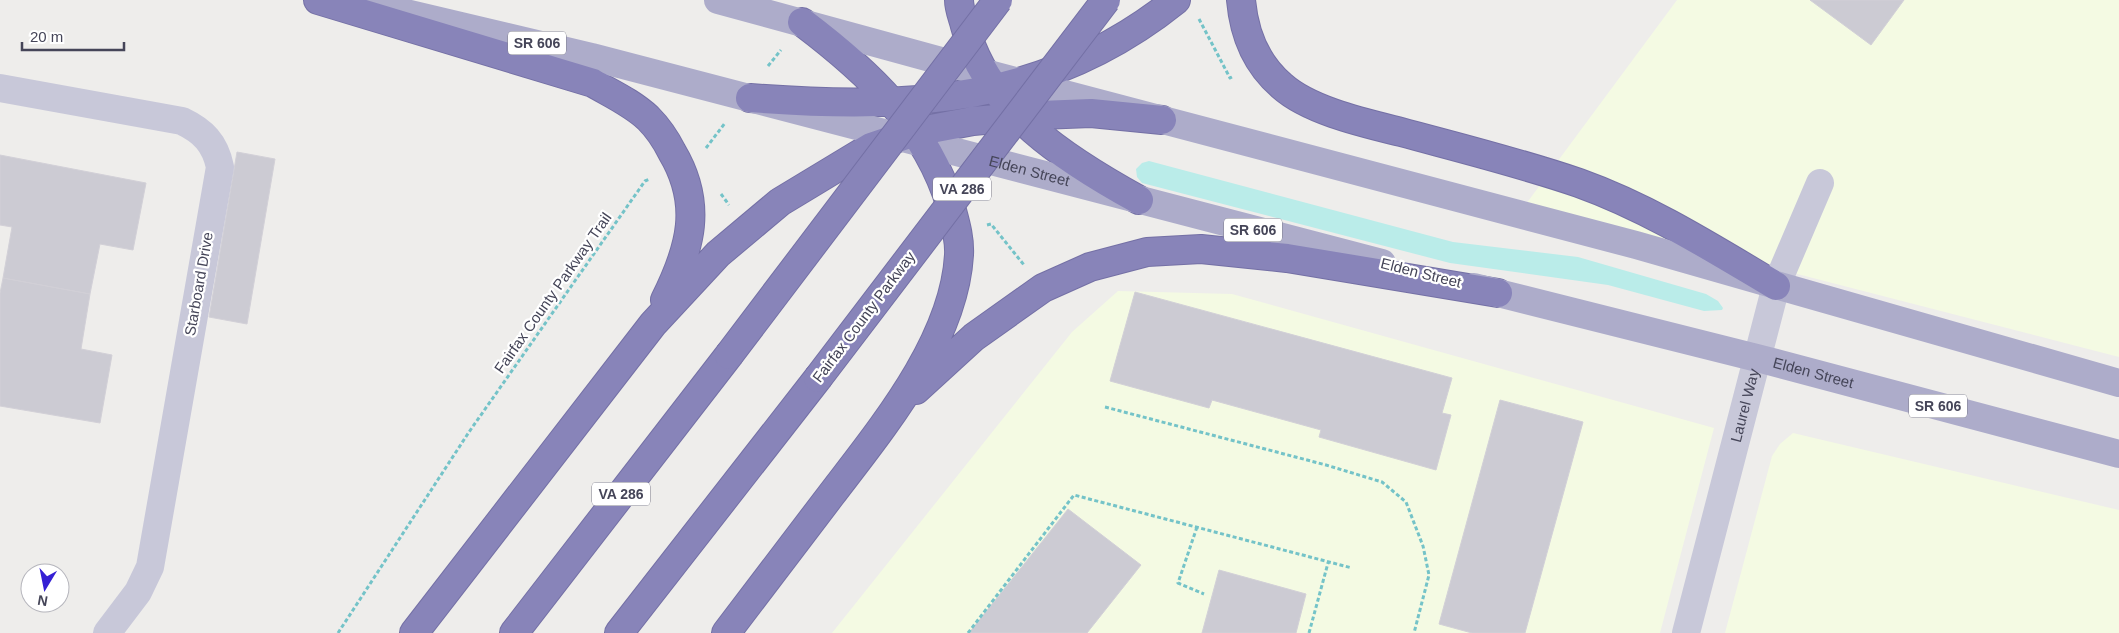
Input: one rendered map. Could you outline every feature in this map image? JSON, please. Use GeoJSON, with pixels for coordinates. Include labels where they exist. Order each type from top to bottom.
{"type":"FeatureCollection","features":[{"type":"Feature","properties":{"kind":"highway"},"geometry":{"type":"LineString","coordinates":[[318,0],[593,83],[626,101],[649,118],[668,144],[683,170],[692,222],[686,251],[675,280],[653,324]]}},
{"type":"Feature","properties":{"kind":"highway"},"geometry":{"type":"LineString","coordinates":[[959,0],[970,48],[1000,81],[1018,117],[1092,174],[1139,200]]}},
{"type":"Feature","properties":{"kind":"highway","name":"VA 286"},"geometry":{"type":"LineString","coordinates":[[514,633],[729,355],[998,0]]}},
{"type":"Feature","properties":{"kind":"highway","name":"Fairfax County Parkway"},"geometry":{"type":"LineString","coordinates":[[620,633],[818,378],[1106,0]]}},
{"type":"Feature","properties":{"kind":"highway"},"geometry":{"type":"LineString","coordinates":[[740,95],[816,103],[935,99],[1000,81],[1054,72],[1095,54],[1137,29],[1176,0]]}},
{"type":"Feature","properties":{"kind":"highway"},"geometry":{"type":"LineString","coordinates":[[1241,0],[1249,42],[1261,64],[1283,87],[1306,100],[1335,114],[1522,165],[1580,184],[1658,216],[1776,286]]}},
{"type":"Feature","properties":{"kind":"highway"},"geometry":{"type":"LineString","coordinates":[[726,633],[899,406],[933,344],[947,312],[956,284],[960,254],[957,228],[947,192],[936,165],[912,138],[890,101],[846,55],[802,22]]}},
{"type":"Feature","properties":{"kind":"highway"},"geometry":{"type":"LineString","coordinates":[[414,633],[653,324],[718,254],[780,202],[871,147],[973,122],[1018,117],[1091,113],[1162,120]]}},
{"type":"Feature","properties":{"kind":"highway"},"geometry":{"type":"LineString","coordinates":[[899,406],[974,337],[1043,288],[1090,267],[1147,252],[1201,249],[1287,258],[1498,293]]}},
{"type":"Feature","properties":{"kind":"main road","name":"SR 606"},"geometry":{"type":"LineString","coordinates":[[349,0],[592,57],[740,95]]}},
{"type":"Feature","properties":{"kind":"main road"},"geometry":{"type":"LineString","coordinates":[[718,0],[802,22],[1000,81],[1162,120],[1636,245],[2119,383]]}},
{"type":"Feature","properties":{"kind":"main road","name":"Elden Street"},"geometry":{"type":"LineString","coordinates":[[740,95],[912,138],[1139,200],[1757,358],[2119,454]]}},
{"type":"Feature","properties":{"kind":"street","name":"Starboard Drive"},"geometry":{"type":"LineString","coordinates":[[0,88],[182,121],[197,128],[209,140],[215,148],[219,161],[220,167],[150,567],[138,592],[106,633]]}},
{"type":"Feature","properties":{"kind":"street","name":"Laurel Way"},"geometry":{"type":"LineString","coordinates":[[1686,633],[1776,286],[1820,183]]}},
{"type":"Feature","properties":{"kind":"path"},"geometry":{"type":"LineString","coordinates":[[1198,16],[1230,78],[1235,75]]}},
{"type":"Feature","properties":{"kind":"path","name":"Fairfax County Parkway Trail"},"geometry":{"type":"LineString","coordinates":[[338,633],[469,432],[645,181],[683,170],[695,163],[740,95],[802,22]]}},
{"type":"Feature","properties":{"kind":"path"},"geometry":{"type":"LineString","coordinates":[[982,226],[991,224],[1030,272]]}},
{"type":"Feature","properties":{"kind":"path"},"geometry":{"type":"LineString","coordinates":[[1105,407],[1326,465],[1382,482],[1406,502],[1423,546],[1428,575],[1414,633]]}},
{"type":"Feature","properties":{"kind":"path"},"geometry":{"type":"LineString","coordinates":[[968,633],[1074,495],[1352,568]]}},
{"type":"Feature","properties":{"kind":"path"},"geometry":{"type":"LineString","coordinates":[[1196,527],[1178,583],[1204,594]]}},
{"type":"Feature","properties":{"kind":"path"},"geometry":{"type":"LineString","coordinates":[[1309,633],[1328,562]]}},
{"type":"Feature","properties":{"kind":"shaded area"},"geometry":{"type":"Polygon","coordinates":[[[1677,0],[2119,0],[2119,357],[1526,204],[1677,0]]]}},
{"type":"Feature","properties":{"kind":"shaded area"},"geometry":{"type":"Polygon","coordinates":[[[1149,161],[1453,242],[1578,257],[1706,294],[1718,301],[1723,308],[1722,310],[1704,311],[1608,285],[1450,263],[1142,183],[1137,177],[1136,169],[1142,163],[1149,161]]]}},
{"type":"Feature","properties":{"kind":"shaded area"},"geometry":{"type":"Polygon","coordinates":[[[1118,291],[1232,294],[1714,428],[1660,633],[832,633],[1072,332],[1118,291]]]}},
{"type":"Feature","properties":{"kind":"shaded area"},"geometry":{"type":"Polygon","coordinates":[[[1793,433],[2119,510],[2119,633],[1725,633],[1772,456],[1780,444],[1793,433]]]}},
{"type":"Feature","properties":{"kind":"building"},"geometry":{"type":"Polygon","coordinates":[[[1810,0],[1904,0],[1871,45],[1810,0]]]}},
{"type":"Feature","properties":{"kind":"building"},"geometry":{"type":"Polygon","coordinates":[[[237,152],[275,159],[247,324],[209,317],[237,152]]]}},
{"type":"Feature","properties":{"kind":"building"},"geometry":{"type":"Polygon","coordinates":[[[0,155],[146,183],[133,250],[100,244],[90,294],[3,278],[12,227],[0,225],[0,155]]]}},
{"type":"Feature","properties":{"kind":"building"},"geometry":{"type":"Polygon","coordinates":[[[3,278],[90,294],[81,349],[112,355],[100,423],[0,406],[0,293],[3,278]]]}},
{"type":"Feature","properties":{"kind":"building"},"geometry":{"type":"Polygon","coordinates":[[[1135,292],[1452,378],[1442,413],[1451,415],[1436,470],[1319,437],[1321,430],[1212,400],[1209,408],[1110,381],[1135,292]]]}},
{"type":"Feature","properties":{"kind":"building"},"geometry":{"type":"Polygon","coordinates":[[[1500,400],[1583,422],[1525,633],[1472,633],[1439,624],[1500,400]]]}},
{"type":"Feature","properties":{"kind":"building"},"geometry":{"type":"Polygon","coordinates":[[[1068,509],[1141,565],[1087,633],[969,633],[1068,509]]]}},
{"type":"Feature","properties":{"kind":"building"},"geometry":{"type":"Polygon","coordinates":[[[1219,570],[1306,594],[1296,633],[1202,633],[1219,570]]]}}]}
